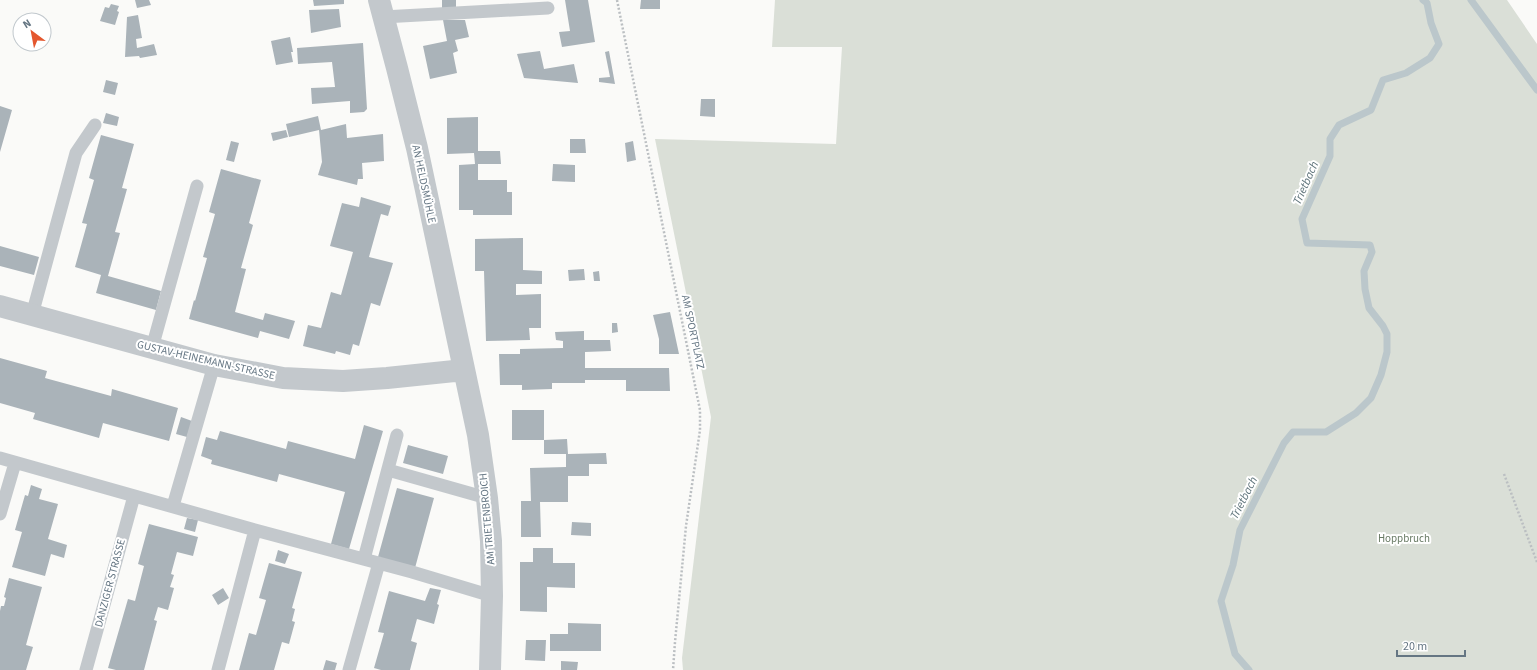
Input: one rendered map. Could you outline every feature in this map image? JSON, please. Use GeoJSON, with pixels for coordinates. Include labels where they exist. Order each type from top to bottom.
{"type":"FeatureCollection","features":[{"type":"Feature","properties":{"kind":"street","name":"AN HELDSMÜHLE"},"geometry":{"type":"LineString","coordinates":[[381,8],[412,128],[464,370]]}},
{"type":"Feature","properties":{"kind":"street","name":"GUSTAV-HEINEMANN-STRASSE"},"geometry":{"type":"LineString","coordinates":[[0,306],[214,365],[283,378],[324,381],[387,378],[464,370]]}},
{"type":"Feature","properties":{"kind":"street","name":"AM TRIETENBROICH"},"geometry":{"type":"LineString","coordinates":[[464,370],[478,435],[487,498],[491,541],[492,596],[490,670]]}},
{"type":"Feature","properties":{"kind":"lane"},"geometry":{"type":"LineString","coordinates":[[381,8],[548,8]]}},
{"type":"Feature","properties":{"kind":"lane"},"geometry":{"type":"LineString","coordinates":[[32,315],[76,153],[95,125]]}},
{"type":"Feature","properties":{"kind":"lane"},"geometry":{"type":"LineString","coordinates":[[152,348],[197,186]]}},
{"type":"Feature","properties":{"kind":"lane"},"geometry":{"type":"LineString","coordinates":[[173,506],[214,365]]}},
{"type":"Feature","properties":{"kind":"lane"},"geometry":{"type":"LineString","coordinates":[[364,559],[397,435]]}},
{"type":"Feature","properties":{"kind":"lane"},"geometry":{"type":"LineString","coordinates":[[0,458],[379,563],[492,596]]}},
{"type":"Feature","properties":{"kind":"lane"},"geometry":{"type":"LineString","coordinates":[[0,514],[15,462]]}},
{"type":"Feature","properties":{"kind":"lane"},"geometry":{"type":"LineString","coordinates":[[388,470],[487,498]]}},
{"type":"Feature","properties":{"kind":"lane","name":"DANZIGER STRASSE"},"geometry":{"type":"LineString","coordinates":[[86,670],[134,496]]}},
{"type":"Feature","properties":{"kind":"lane"},"geometry":{"type":"LineString","coordinates":[[218,670],[256,530]]}},
{"type":"Feature","properties":{"kind":"lane"},"geometry":{"type":"LineString","coordinates":[[349,670],[379,563]]}},
{"type":"Feature","properties":{"kind":"path","name":"AM SPORTPLATZ"},"geometry":{"type":"LineString","coordinates":[[617,0],[700,410],[700,430],[686,526],[673,670]]}},
{"type":"Feature","properties":{"kind":"path"},"geometry":{"type":"LineString","coordinates":[[1504,474],[1537,562]]}},
{"type":"Feature","properties":{"kind":"green space","name":"Hoppbruch"},"geometry":{"type":"Polygon","coordinates":[[[775,0],[1507,0],[1537,44],[1537,670],[683,670],[682,658],[711,417],[655,139],[836,144],[842,47],[772,47],[775,0]]]}},
{"type":"Feature","properties":{"kind":"building"},"geometry":{"type":"Polygon","coordinates":[[[135,0],[149,0],[151,5],[137,8],[135,0]]]}},
{"type":"Feature","properties":{"kind":"building"},"geometry":{"type":"Polygon","coordinates":[[[313,0],[344,0],[344,4],[314,6],[313,0]]]}},
{"type":"Feature","properties":{"kind":"building"},"geometry":{"type":"Polygon","coordinates":[[[442,0],[456,0],[456,9],[442,9],[442,0]]]}},
{"type":"Feature","properties":{"kind":"building"},"geometry":{"type":"Polygon","coordinates":[[[565,0],[588,0],[595,42],[562,47],[559,32],[570,31],[565,0]]]}},
{"type":"Feature","properties":{"kind":"building"},"geometry":{"type":"Polygon","coordinates":[[[641,0],[660,0],[660,9],[640,9],[641,0]]]}},
{"type":"Feature","properties":{"kind":"building"},"geometry":{"type":"Polygon","coordinates":[[[111,4],[119,6],[117,11],[119,12],[115,25],[100,21],[105,7],[109,8],[111,4]]]}},
{"type":"Feature","properties":{"kind":"building"},"geometry":{"type":"Polygon","coordinates":[[[339,9],[341,27],[311,33],[309,10],[339,9]]]}},
{"type":"Feature","properties":{"kind":"building"},"geometry":{"type":"Polygon","coordinates":[[[138,15],[142,38],[136,39],[137,48],[154,44],[157,55],[140,58],[139,56],[125,57],[127,17],[138,15]]]}},
{"type":"Feature","properties":{"kind":"building"},"geometry":{"type":"Polygon","coordinates":[[[443,20],[465,20],[469,37],[455,40],[458,51],[453,53],[457,73],[430,79],[423,46],[447,41],[443,20]]]}},
{"type":"Feature","properties":{"kind":"building"},"geometry":{"type":"Polygon","coordinates":[[[290,37],[293,62],[276,65],[271,41],[290,37]]]}},
{"type":"Feature","properties":{"kind":"building"},"geometry":{"type":"Polygon","coordinates":[[[363,43],[367,109],[364,112],[350,113],[350,101],[312,104],[311,88],[335,87],[332,62],[298,64],[297,48],[363,43]]]}},
{"type":"Feature","properties":{"kind":"building"},"geometry":{"type":"Polygon","coordinates":[[[540,51],[544,69],[574,64],[578,83],[524,78],[517,54],[540,51]]]}},
{"type":"Feature","properties":{"kind":"building"},"geometry":{"type":"Polygon","coordinates":[[[609,51],[615,84],[599,82],[599,78],[610,77],[605,52],[609,51]]]}},
{"type":"Feature","properties":{"kind":"building"},"geometry":{"type":"Polygon","coordinates":[[[106,80],[118,83],[115,95],[103,92],[106,80]]]}},
{"type":"Feature","properties":{"kind":"building"},"geometry":{"type":"Polygon","coordinates":[[[701,99],[715,99],[715,117],[700,116],[701,99]]]}},
{"type":"Feature","properties":{"kind":"building"},"geometry":{"type":"Polygon","coordinates":[[[0,106],[12,110],[0,152],[0,106]]]}},
{"type":"Feature","properties":{"kind":"building"},"geometry":{"type":"Polygon","coordinates":[[[106,113],[119,117],[117,126],[103,123],[106,113]]]}},
{"type":"Feature","properties":{"kind":"building"},"geometry":{"type":"Polygon","coordinates":[[[318,116],[321,130],[346,124],[347,138],[383,134],[384,161],[362,163],[363,179],[358,179],[357,185],[318,175],[322,162],[319,130],[289,137],[286,124],[318,116]]]}},
{"type":"Feature","properties":{"kind":"building"},"geometry":{"type":"Polygon","coordinates":[[[478,117],[478,151],[500,151],[501,164],[478,164],[478,180],[507,180],[507,192],[512,192],[512,215],[473,215],[473,210],[459,210],[459,165],[475,164],[474,153],[447,154],[447,118],[478,117]]]}},
{"type":"Feature","properties":{"kind":"building"},"geometry":{"type":"Polygon","coordinates":[[[286,130],[288,137],[273,141],[271,133],[286,130]]]}},
{"type":"Feature","properties":{"kind":"building"},"geometry":{"type":"Polygon","coordinates":[[[101,135],[134,144],[122,188],[127,189],[115,232],[120,233],[108,276],[161,291],[156,310],[96,293],[101,275],[75,267],[87,224],[82,223],[94,180],[89,178],[101,135]]]}},
{"type":"Feature","properties":{"kind":"building"},"geometry":{"type":"Polygon","coordinates":[[[570,139],[585,139],[586,153],[570,153],[570,139]]]}},
{"type":"Feature","properties":{"kind":"building"},"geometry":{"type":"Polygon","coordinates":[[[231,141],[239,143],[234,162],[226,160],[231,141]]]}},
{"type":"Feature","properties":{"kind":"building"},"geometry":{"type":"Polygon","coordinates":[[[633,141],[636,160],[627,162],[625,143],[633,141]]]}},
{"type":"Feature","properties":{"kind":"building"},"geometry":{"type":"Polygon","coordinates":[[[553,164],[575,165],[575,182],[552,181],[553,164]]]}},
{"type":"Feature","properties":{"kind":"building"},"geometry":{"type":"Polygon","coordinates":[[[221,169],[261,180],[249,223],[253,225],[241,268],[246,269],[235,312],[263,320],[265,313],[295,321],[289,339],[260,331],[258,338],[189,319],[207,258],[203,257],[215,214],[209,212],[221,169]]]}},
{"type":"Feature","properties":{"kind":"building"},"geometry":{"type":"Polygon","coordinates":[[[361,197],[391,206],[388,216],[381,214],[369,257],[393,263],[380,306],[371,303],[359,346],[353,344],[350,355],[336,351],[335,354],[303,346],[308,325],[321,328],[331,292],[341,295],[353,252],[330,246],[342,203],[359,207],[361,197]]]}},
{"type":"Feature","properties":{"kind":"building"},"geometry":{"type":"Polygon","coordinates":[[[523,238],[523,270],[542,271],[542,284],[516,284],[516,295],[541,294],[541,328],[529,328],[530,340],[486,341],[484,271],[475,271],[475,239],[523,238]]]}},
{"type":"Feature","properties":{"kind":"building"},"geometry":{"type":"Polygon","coordinates":[[[0,246],[39,257],[34,275],[0,266],[0,246]]]}},
{"type":"Feature","properties":{"kind":"building"},"geometry":{"type":"Polygon","coordinates":[[[584,269],[585,280],[569,281],[568,270],[584,269]]]}},
{"type":"Feature","properties":{"kind":"building"},"geometry":{"type":"Polygon","coordinates":[[[599,271],[600,281],[594,281],[593,272],[599,271]]]}},
{"type":"Feature","properties":{"kind":"building"},"geometry":{"type":"Polygon","coordinates":[[[670,312],[679,354],[659,354],[659,339],[653,315],[670,312]]]}},
{"type":"Feature","properties":{"kind":"building"},"geometry":{"type":"Polygon","coordinates":[[[612,323],[617,323],[618,332],[612,333],[612,323]]]}},
{"type":"Feature","properties":{"kind":"building"},"geometry":{"type":"Polygon","coordinates":[[[584,331],[584,340],[610,340],[611,351],[585,352],[585,368],[669,368],[670,391],[626,391],[626,380],[585,380],[585,383],[552,383],[552,389],[522,390],[522,385],[500,385],[499,354],[520,354],[520,349],[563,348],[563,341],[556,340],[555,332],[584,331]]]}},
{"type":"Feature","properties":{"kind":"building"},"geometry":{"type":"Polygon","coordinates":[[[0,358],[47,371],[45,378],[111,396],[112,389],[178,408],[169,441],[103,423],[99,438],[33,419],[35,413],[0,403],[0,358]]]}},
{"type":"Feature","properties":{"kind":"building"},"geometry":{"type":"Polygon","coordinates":[[[512,410],[544,410],[544,440],[512,440],[512,410]]]}},
{"type":"Feature","properties":{"kind":"building"},"geometry":{"type":"Polygon","coordinates":[[[181,417],[192,421],[187,437],[176,434],[181,417]]]}},
{"type":"Feature","properties":{"kind":"building"},"geometry":{"type":"Polygon","coordinates":[[[364,425],[383,431],[349,549],[331,544],[345,492],[279,474],[277,482],[211,464],[212,460],[201,456],[206,437],[217,440],[220,431],[286,449],[288,441],[355,459],[364,425]]]}},
{"type":"Feature","properties":{"kind":"building"},"geometry":{"type":"Polygon","coordinates":[[[567,439],[568,454],[606,453],[607,464],[589,464],[589,476],[568,476],[568,502],[540,502],[541,537],[521,537],[521,501],[531,501],[530,468],[566,467],[566,454],[544,454],[544,440],[567,439]]]}},
{"type":"Feature","properties":{"kind":"building"},"geometry":{"type":"Polygon","coordinates":[[[408,445],[448,456],[443,474],[403,463],[408,445]]]}},
{"type":"Feature","properties":{"kind":"building"},"geometry":{"type":"Polygon","coordinates":[[[31,485],[42,489],[39,499],[58,504],[48,539],[67,545],[64,558],[51,554],[45,576],[12,567],[22,532],[15,530],[25,495],[28,496],[31,485]]]}},
{"type":"Feature","properties":{"kind":"building"},"geometry":{"type":"Polygon","coordinates":[[[397,488],[434,498],[415,568],[378,557],[397,488]]]}},
{"type":"Feature","properties":{"kind":"building"},"geometry":{"type":"Polygon","coordinates":[[[187,518],[198,520],[195,532],[184,529],[187,518]]]}},
{"type":"Feature","properties":{"kind":"building"},"geometry":{"type":"Polygon","coordinates":[[[572,522],[591,523],[591,536],[571,535],[572,522]]]}},
{"type":"Feature","properties":{"kind":"building"},"geometry":{"type":"Polygon","coordinates":[[[149,524],[198,537],[193,556],[177,552],[171,574],[174,575],[170,587],[174,588],[168,610],[158,607],[154,620],[157,621],[144,670],[116,670],[108,668],[128,599],[135,601],[144,566],[138,564],[149,524]]]}},
{"type":"Feature","properties":{"kind":"building"},"geometry":{"type":"Polygon","coordinates":[[[533,548],[553,548],[553,563],[575,563],[575,588],[547,587],[547,612],[520,611],[520,562],[533,562],[533,548]]]}},
{"type":"Feature","properties":{"kind":"building"},"geometry":{"type":"Polygon","coordinates":[[[278,550],[289,554],[285,564],[275,561],[278,550]]]}},
{"type":"Feature","properties":{"kind":"building"},"geometry":{"type":"Polygon","coordinates":[[[269,563],[302,572],[292,608],[295,609],[292,621],[295,622],[289,644],[282,642],[274,670],[239,670],[249,633],[256,635],[266,600],[259,598],[269,563]]]}},
{"type":"Feature","properties":{"kind":"building"},"geometry":{"type":"Polygon","coordinates":[[[9,578],[42,587],[26,645],[33,647],[26,670],[0,670],[0,611],[1,606],[4,606],[6,598],[4,597],[9,578]]]}},
{"type":"Feature","properties":{"kind":"building"},"geometry":{"type":"Polygon","coordinates":[[[223,588],[229,598],[218,605],[212,595],[223,588]]]}},
{"type":"Feature","properties":{"kind":"building"},"geometry":{"type":"Polygon","coordinates":[[[430,588],[441,590],[437,604],[439,605],[434,624],[417,619],[411,641],[417,643],[410,670],[381,670],[374,668],[384,633],[378,632],[389,591],[425,601],[430,588]]]}},
{"type":"Feature","properties":{"kind":"building"},"geometry":{"type":"Polygon","coordinates":[[[568,623],[601,624],[601,651],[550,651],[550,634],[568,634],[568,623]]]}},
{"type":"Feature","properties":{"kind":"building"},"geometry":{"type":"Polygon","coordinates":[[[526,640],[546,640],[545,661],[525,660],[526,640]]]}},
{"type":"Feature","properties":{"kind":"building"},"geometry":{"type":"Polygon","coordinates":[[[326,660],[337,663],[335,670],[323,670],[326,660]]]}},
{"type":"Feature","properties":{"kind":"building"},"geometry":{"type":"Polygon","coordinates":[[[561,661],[578,662],[577,670],[561,670],[561,661]]]}},
{"type":"Feature","properties":{"kind":"waterway","name":"Trietbach"},"geometry":{"type":"LineString","coordinates":[[1249,670],[1235,654],[1221,601],[1233,565],[1240,530],[1284,443],[1293,432],[1326,432],[1356,413],[1371,398],[1381,375],[1387,352],[1387,334],[1383,326],[1369,308],[1365,289],[1364,271],[1372,252],[1370,245],[1307,243],[1302,219],[1330,156],[1330,139],[1339,125],[1371,110],[1383,80],[1406,73],[1430,58],[1439,44],[1431,23],[1427,3],[1423,0]]}},
{"type":"Feature","properties":{"kind":"waterway"},"geometry":{"type":"LineString","coordinates":[[1471,0],[1537,90]]}}]}
